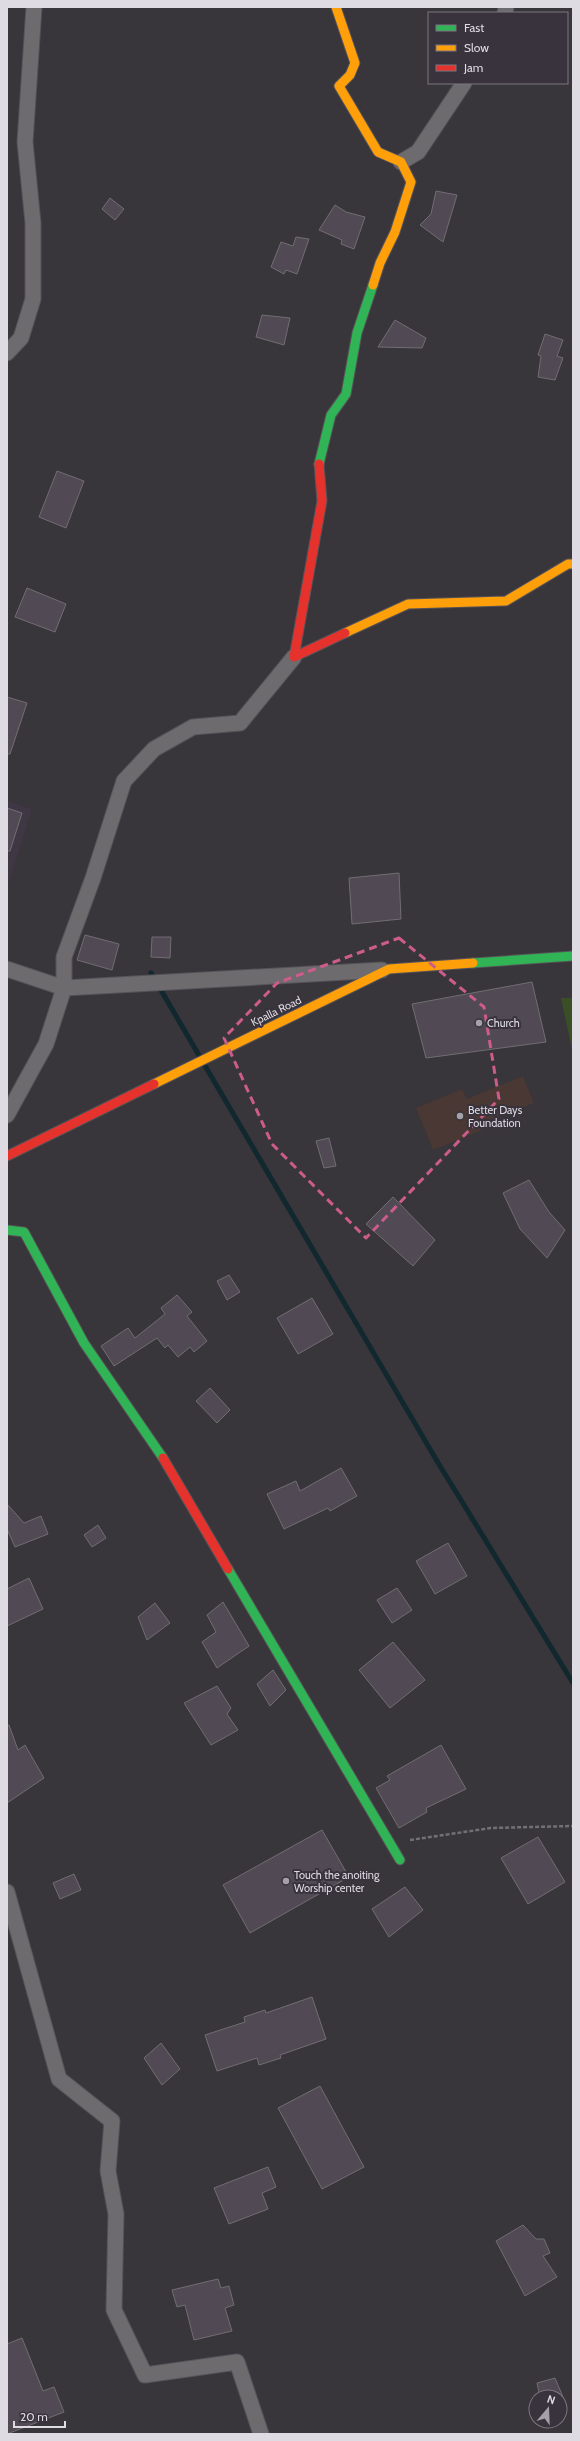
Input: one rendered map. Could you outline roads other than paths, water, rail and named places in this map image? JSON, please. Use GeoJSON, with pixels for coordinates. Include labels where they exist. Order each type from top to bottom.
{"type":"FeatureCollection","features":[{"type":"Feature","properties":{"kind":"street"},"geometry":{"type":"LineString","coordinates":[[7,353],[21,338],[33,299],[33,223],[25,142],[34,7]]}},
{"type":"Feature","properties":{"kind":"street"},"geometry":{"type":"LineString","coordinates":[[294,657],[322,501],[318,467],[331,415],[346,394],[357,333],[380,263],[395,232],[411,182],[401,162],[378,152],[339,86],[350,75],[355,63],[336,7]]}},
{"type":"Feature","properties":{"kind":"street"},"geometry":{"type":"LineString","coordinates":[[401,162],[418,152],[463,84]]}},
{"type":"Feature","properties":{"kind":"street"},"geometry":{"type":"LineString","coordinates":[[7,1115],[46,1044],[64,988],[64,957],[93,878],[124,781],[154,749],[193,727],[240,723],[294,657],[408,604],[506,601],[568,564],[573,564]]}},
{"type":"Feature","properties":{"kind":"street","name":"Kpalla Road"},"geometry":{"type":"LineString","coordinates":[[7,1156],[389,969],[573,956]]}},
{"type":"Feature","properties":{"kind":"street"},"geometry":{"type":"LineString","coordinates":[[7,969],[64,988],[389,969]]}},
{"type":"Feature","properties":{"kind":"street"},"geometry":{"type":"LineString","coordinates":[[7,1230],[24,1232],[84,1343],[159,1452],[400,1860]]}},
{"type":"Feature","properties":{"kind":"street"},"geometry":{"type":"LineString","coordinates":[[7,1892],[59,2079],[112,2121],[108,2171],[116,2214],[114,2310],[145,2375],[237,2362],[261,2434]]}},
{"type":"Feature","properties":{"kind":"waterway"},"geometry":{"type":"LineString","coordinates":[[151,973],[200,1057]]}},
{"type":"Feature","properties":{"kind":"waterway"},"geometry":{"type":"LineString","coordinates":[[204,1064],[437,1461],[573,1683]]}},
{"type":"Feature","properties":{"kind":"place","name":"Church"},"geometry":{"type":"Point","coordinates":[479,1023]}},
{"type":"Feature","properties":{"kind":"place","name":"Better Days Foundation"},"geometry":{"type":"Point","coordinates":[460,1116]}},
{"type":"Feature","properties":{"kind":"place","name":"Touch the anoiting Worship center"},"geometry":{"type":"Point","coordinates":[286,1881]}}]}
